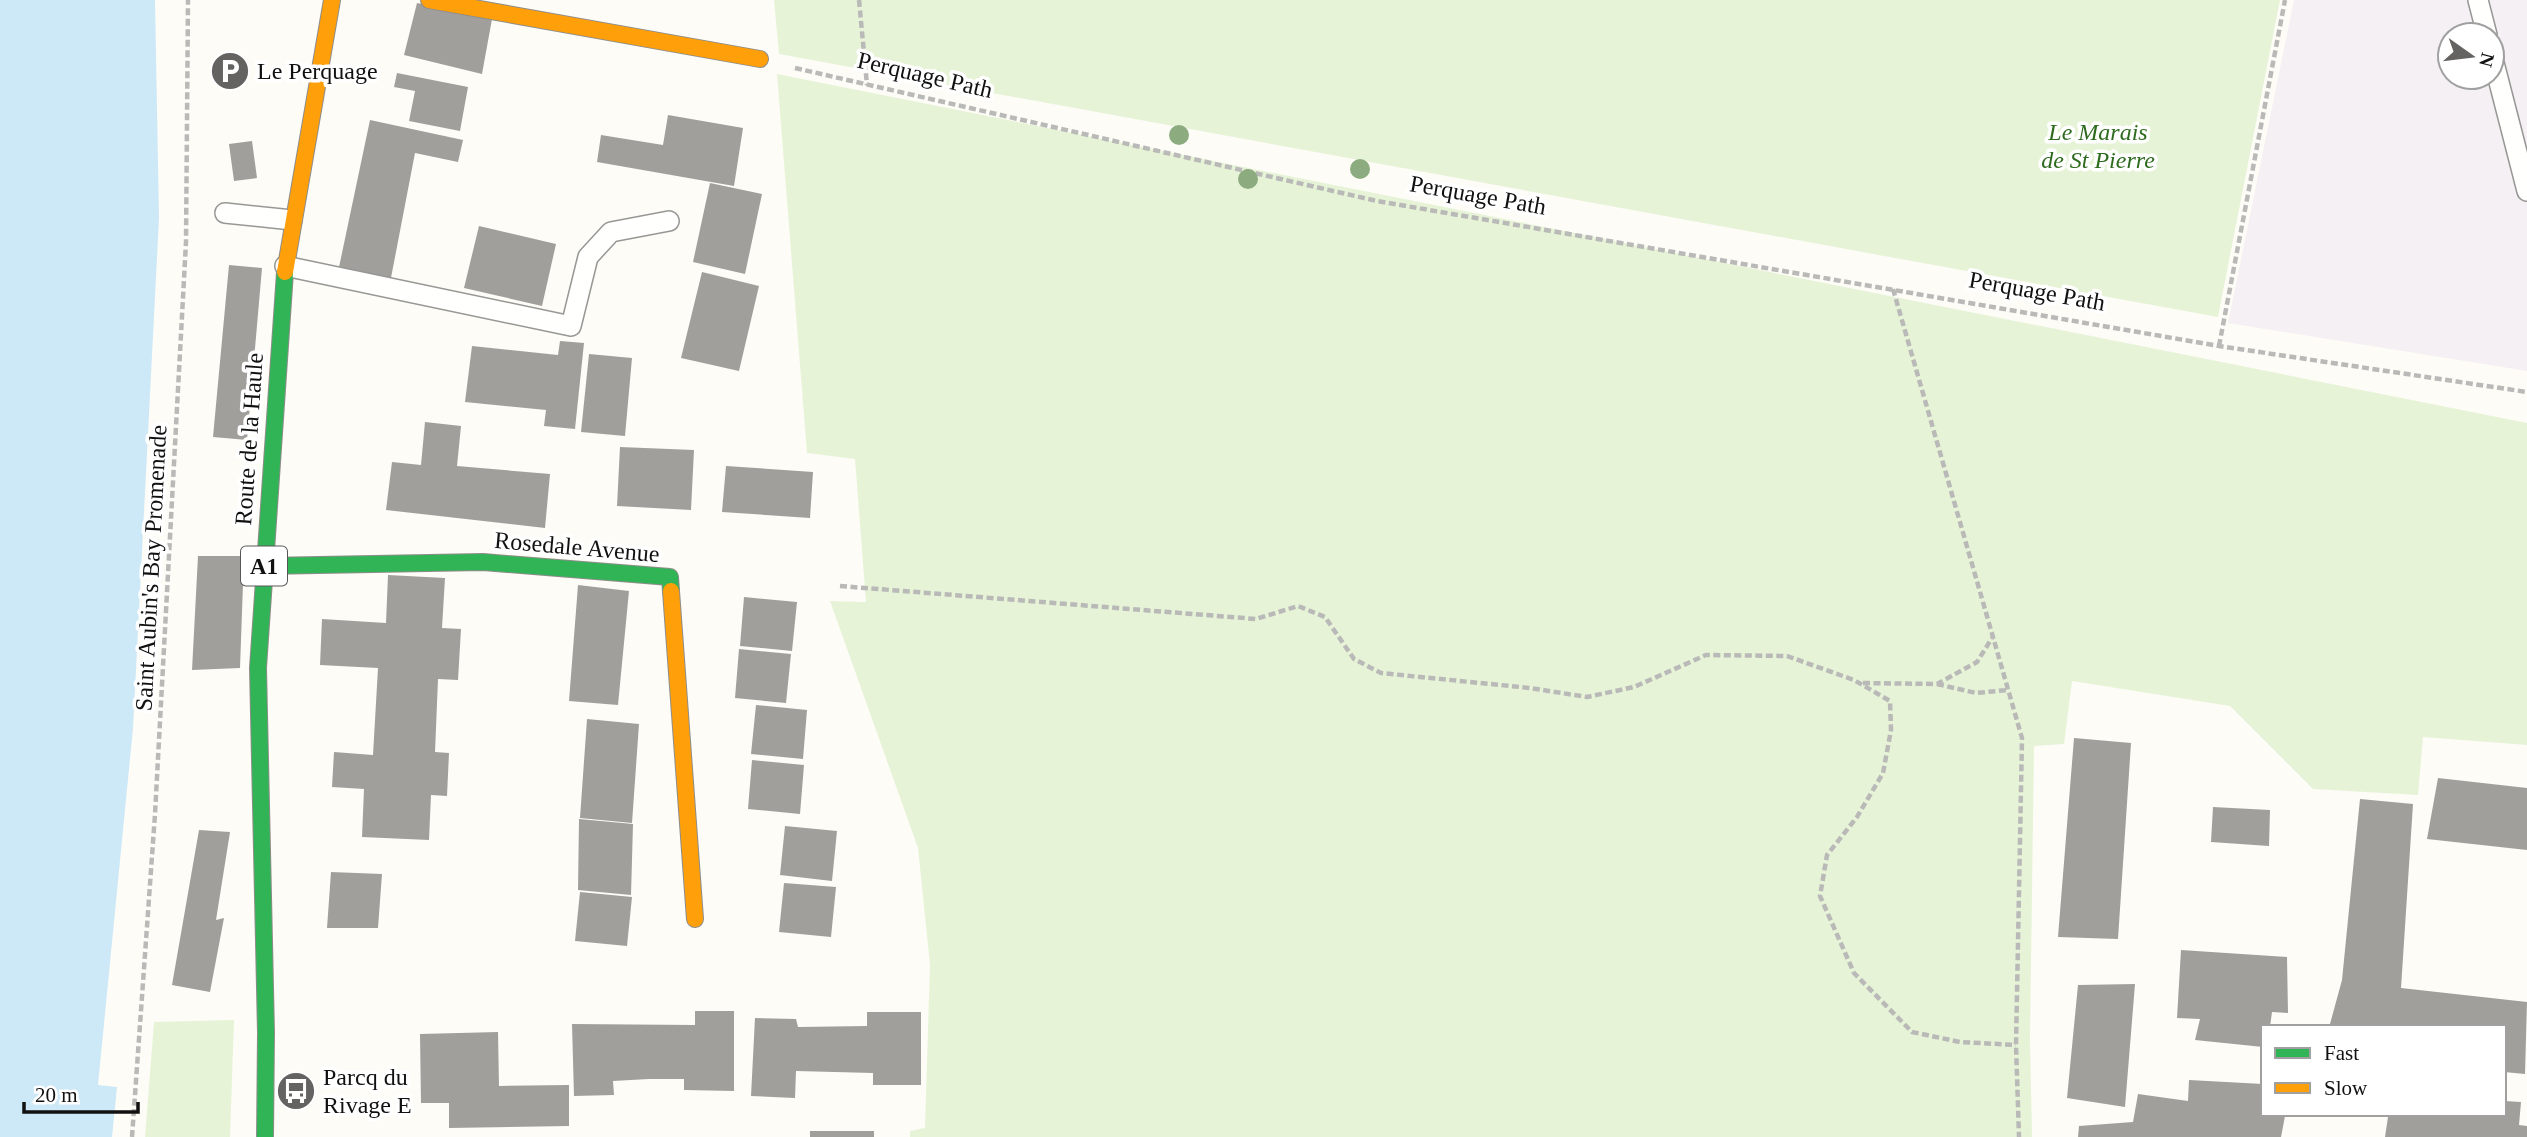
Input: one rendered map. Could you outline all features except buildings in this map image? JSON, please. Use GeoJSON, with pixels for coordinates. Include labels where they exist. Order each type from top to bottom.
{"type":"FeatureCollection","features":[{"type":"Feature","properties":{"kind":"main road","name":"Route de la Haule"},"geometry":{"type":"LineString","coordinates":[[265,1137],[266,1020],[258,668],[264,566],[285,266],[332,0]]}},
{"type":"Feature","properties":{"kind":"main road"},"geometry":{"type":"LineString","coordinates":[[429,0],[760,59]]}},
{"type":"Feature","properties":{"kind":"main road","name":"Rosedale Avenue"},"geometry":{"type":"LineString","coordinates":[[264,566],[483,562],[670,577],[695,919]]}},
{"type":"Feature","properties":{"kind":"lane"},"geometry":{"type":"LineString","coordinates":[[2478,0],[2483,21]]}},
{"type":"Feature","properties":{"kind":"lane"},"geometry":{"type":"LineString","coordinates":[[2501,91],[2527,191]]}},
{"type":"Feature","properties":{"kind":"lane"},"geometry":{"type":"LineString","coordinates":[[225,213],[292,220]]}},
{"type":"Feature","properties":{"kind":"lane"},"geometry":{"type":"LineString","coordinates":[[285,266],[571,326],[588,257],[611,232],[669,221]]}},
{"type":"Feature","properties":{"kind":"path","name":"Saint Aubin's Bay Promenade"},"geometry":{"type":"LineString","coordinates":[[132,1137],[155,814],[186,242],[188,0]]}},
{"type":"Feature","properties":{"kind":"path"},"geometry":{"type":"LineString","coordinates":[[859,0],[867,85]]}},
{"type":"Feature","properties":{"kind":"path"},"geometry":{"type":"LineString","coordinates":[[2219,346],[2285,0]]}},
{"type":"Feature","properties":{"kind":"path","name":"Perquage Path"},"geometry":{"type":"LineString","coordinates":[[760,59],[1377,201],[2219,346],[2527,392]]}},
{"type":"Feature","properties":{"kind":"path"},"geometry":{"type":"LineString","coordinates":[[1893,289],[2022,738],[2016,1045],[2019,1137]]}},
{"type":"Feature","properties":{"kind":"path"},"geometry":{"type":"LineString","coordinates":[[840,586],[1256,619],[1298,606],[1325,617],[1354,660],[1381,673],[1530,688],[1587,697],[1634,687],[1706,655],[1787,656],[1859,683],[1889,701],[1891,730],[1882,773],[1857,817],[1826,855],[1820,896],[1854,973],[1912,1032],[1960,1042],[2016,1045]]}},
{"type":"Feature","properties":{"kind":"path"},"geometry":{"type":"LineString","coordinates":[[1937,684],[1977,662],[1993,637]]}},
{"type":"Feature","properties":{"kind":"path"},"geometry":{"type":"LineString","coordinates":[[1859,683],[1937,684],[1976,693],[2008,690]]}},
{"type":"Feature","properties":{"kind":"shaded area"},"geometry":{"type":"Polygon","coordinates":[[[2294,0],[2527,0],[2527,371],[2228,323],[2294,0]]]}},
{"type":"Feature","properties":{"kind":"green space","name":"Le Marais de St Pierre"},"geometry":{"type":"Polygon","coordinates":[[[774,0],[2280,0],[2218,317],[779,54],[774,0]]]}},
{"type":"Feature","properties":{"kind":"green space"},"geometry":{"type":"Polygon","coordinates":[[[777,74],[2527,423],[2527,745],[2423,737],[2418,795],[2313,789],[2230,706],[2072,681],[2064,744],[2034,746],[2030,1039],[2032,1137],[910,1137],[910,1131],[925,1128],[930,965],[918,848],[830,601],[866,602],[855,459],[807,453],[777,74]]]}},
{"type":"Feature","properties":{"kind":"green space"},"geometry":{"type":"Polygon","coordinates":[[[234,1020],[230,1137],[145,1137],[154,1022],[234,1020]]]}},
{"type":"Feature","properties":{"kind":"water"},"geometry":{"type":"Polygon","coordinates":[[[0,0],[155,0],[159,218],[133,728],[98,1085],[117,1087],[112,1137],[0,1137],[0,0]]]}},
{"type":"Feature","properties":{"kind":"traffic: fast"},"geometry":{"type":"LineString","coordinates":[[265,1137],[266,1033],[258,668],[285,272]]}},
{"type":"Feature","properties":{"kind":"traffic: fast"},"geometry":{"type":"LineString","coordinates":[[264,566],[483,562],[670,577],[671,591]]}},
{"type":"Feature","properties":{"kind":"traffic: slow"},"geometry":{"type":"LineString","coordinates":[[285,272],[332,0]]}},
{"type":"Feature","properties":{"kind":"traffic: slow"},"geometry":{"type":"LineString","coordinates":[[429,0],[760,59]]}},
{"type":"Feature","properties":{"kind":"traffic: slow"},"geometry":{"type":"LineString","coordinates":[[671,591],[695,919]]}},
{"type":"Feature","properties":{"kind":"place","name":"Le Perquage"},"geometry":{"type":"Point","coordinates":[230,71]}},
{"type":"Feature","properties":{"kind":"place","name":"Parcq du Rivage E"},"geometry":{"type":"Point","coordinates":[296,1091]}}]}
